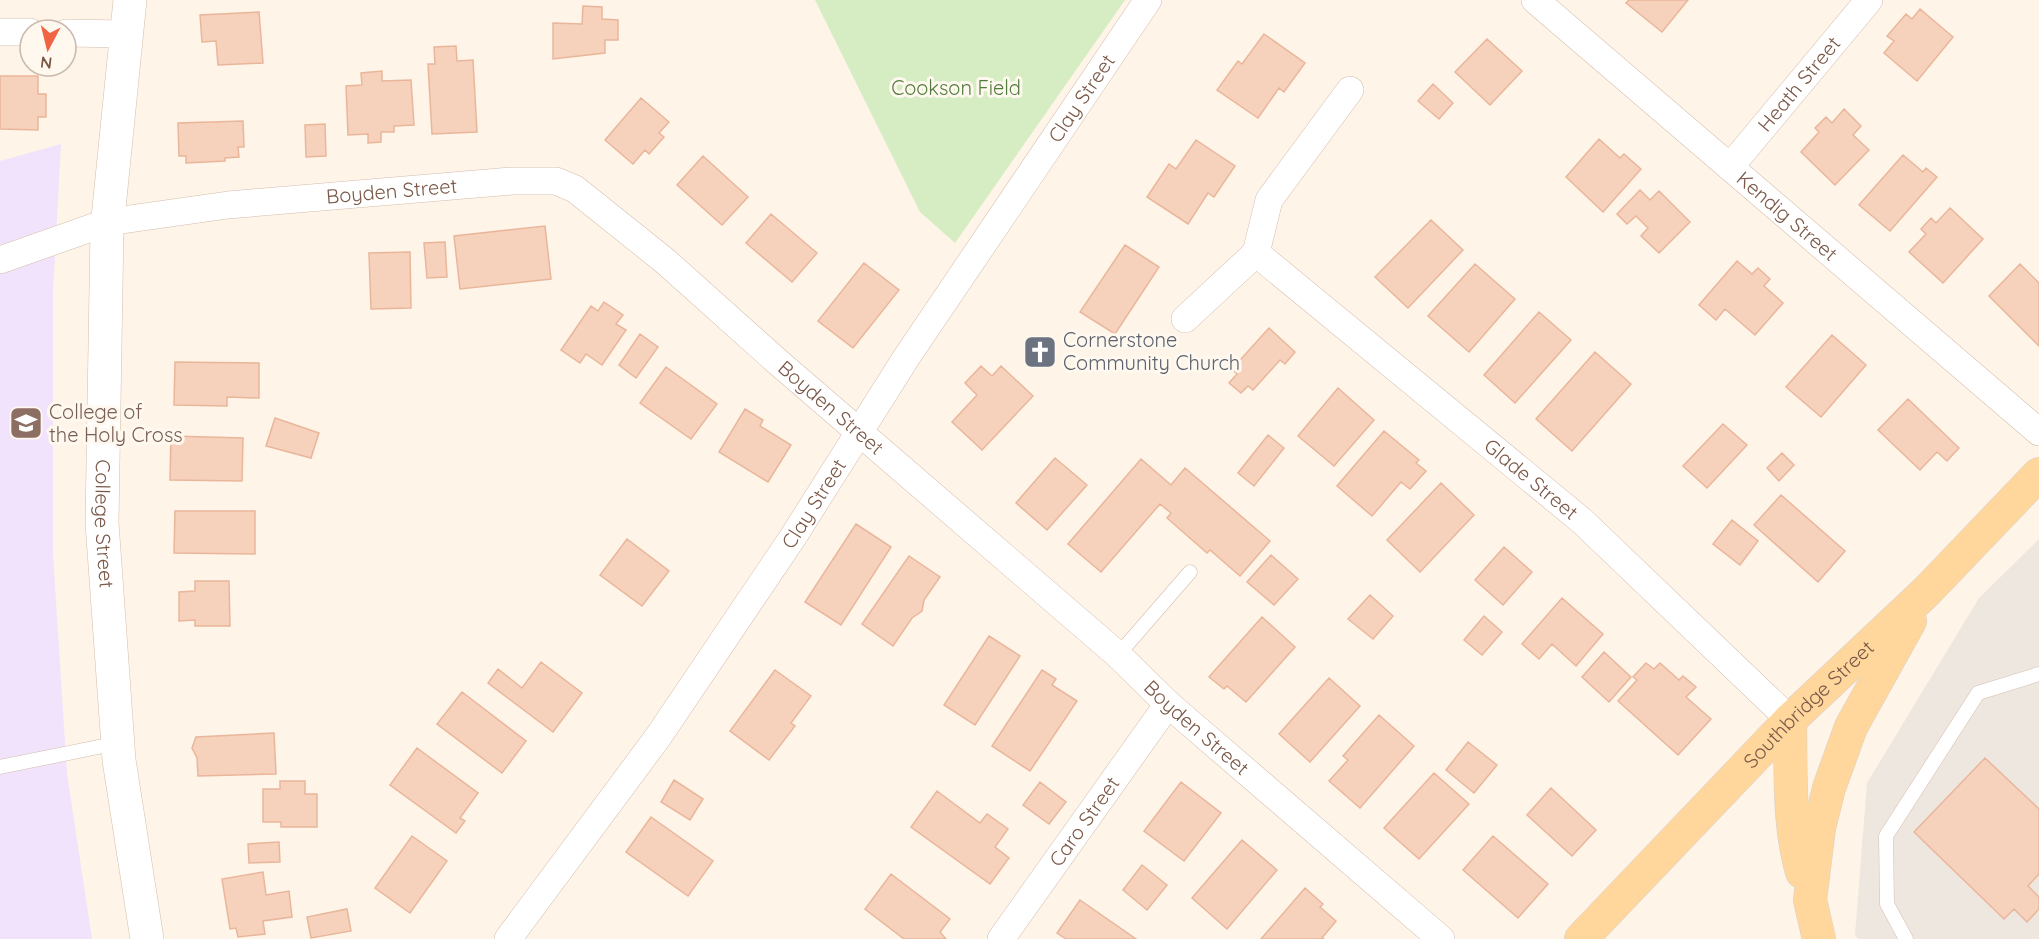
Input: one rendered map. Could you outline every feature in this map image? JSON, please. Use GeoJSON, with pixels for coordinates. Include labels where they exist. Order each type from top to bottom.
{"type":"FeatureCollection","features":[{"type":"Feature","properties":{"kind":"main road","name":"Southbridge Street"},"geometry":{"type":"LineString","coordinates":[[1581,939],[1790,720],[1927,591],[2039,474]]}},
{"type":"Feature","properties":{"kind":"main road"},"geometry":{"type":"LineString","coordinates":[[1810,900],[1819,828],[1829,788],[1851,727],[1927,591]]}},
{"type":"Feature","properties":{"kind":"main road"},"geometry":{"type":"LineString","coordinates":[[1790,720],[1791,785],[1798,859],[1819,939]]}},
{"type":"Feature","properties":{"kind":"street","name":"College Street"},"geometry":{"type":"LineString","coordinates":[[130,0],[108,222],[102,523],[118,743],[147,939]]}},
{"type":"Feature","properties":{"kind":"street","name":"Clay Street"},"geometry":{"type":"LineString","coordinates":[[508,939],[658,737],[793,537],[906,358],[1148,0]]}},
{"type":"Feature","properties":{"kind":"street","name":"Kendig Street"},"geometry":{"type":"LineString","coordinates":[[1535,0],[2039,432]]}},
{"type":"Feature","properties":{"kind":"street","name":"Heath Street"},"geometry":{"type":"LineString","coordinates":[[1730,167],[1869,0]]}},
{"type":"Feature","properties":{"kind":"street"},"geometry":{"type":"LineString","coordinates":[[0,32],[18,32]]}},
{"type":"Feature","properties":{"kind":"street"},"geometry":{"type":"LineString","coordinates":[[78,33],[126,34]]}},
{"type":"Feature","properties":{"kind":"street"},"geometry":{"type":"LineString","coordinates":[[1185,319],[1256,253],[1269,200],[1350,90]]}},
{"type":"Feature","properties":{"kind":"street","name":"Boyden Street"},"geometry":{"type":"LineString","coordinates":[[0,260],[108,222],[228,205],[512,182],[556,181],[575,189],[665,261],[1118,655],[1168,704],[1440,939]]}},
{"type":"Feature","properties":{"kind":"street","name":"Glade Street"},"geometry":{"type":"LineString","coordinates":[[1256,253],[1582,521],[1790,720]]}},
{"type":"Feature","properties":{"kind":"street","name":"Caro Street"},"geometry":{"type":"LineString","coordinates":[[1001,939],[1168,704]]}},
{"type":"Feature","properties":{"kind":"lane"},"geometry":{"type":"LineString","coordinates":[[1118,655],[1190,572]]}},
{"type":"Feature","properties":{"kind":"lane"},"geometry":{"type":"LineString","coordinates":[[1906,939],[1887,904],[1886,836],[1978,693],[2039,674]]}},
{"type":"Feature","properties":{"kind":"lane"},"geometry":{"type":"LineString","coordinates":[[0,767],[118,743]]}},
{"type":"Feature","properties":{"kind":"shaded area","name":"College of the Holy Cross"},"geometry":{"type":"Polygon","coordinates":[[[61,144],[53,292],[53,554],[67,774],[92,939],[0,939],[0,161],[61,144]]]}},
{"type":"Feature","properties":{"kind":"shaded area"},"geometry":{"type":"Polygon","coordinates":[[[2039,539],[2039,939],[1858,939],[1855,935],[1867,783],[1979,598],[2039,539]]]}},
{"type":"Feature","properties":{"kind":"green space","name":"Cookson Field"},"geometry":{"type":"Polygon","coordinates":[[[815,0],[1125,0],[955,243],[920,212],[815,0]]]}},
{"type":"Feature","properties":{"kind":"building"},"geometry":{"type":"Polygon","coordinates":[[[1629,0],[1688,0],[1662,32],[1626,3],[1629,0]]]}},
{"type":"Feature","properties":{"kind":"building"},"geometry":{"type":"Polygon","coordinates":[[[583,6],[602,7],[602,19],[618,20],[618,40],[605,40],[605,53],[553,59],[553,23],[582,24],[583,6]]]}},
{"type":"Feature","properties":{"kind":"building"},"geometry":{"type":"Polygon","coordinates":[[[1920,9],[1953,37],[1917,81],[1884,53],[1894,41],[1887,36],[1906,14],[1912,19],[1920,9]]]}},
{"type":"Feature","properties":{"kind":"building"},"geometry":{"type":"Polygon","coordinates":[[[259,12],[263,63],[218,65],[216,41],[202,42],[200,15],[259,12]]]}},
{"type":"Feature","properties":{"kind":"building"},"geometry":{"type":"Polygon","coordinates":[[[1264,34],[1305,63],[1284,92],[1279,88],[1258,118],[1217,90],[1238,61],[1242,64],[1264,34]]]}},
{"type":"Feature","properties":{"kind":"building"},"geometry":{"type":"Polygon","coordinates":[[[1487,39],[1522,71],[1490,105],[1455,72],[1487,39]]]}},
{"type":"Feature","properties":{"kind":"building"},"geometry":{"type":"Polygon","coordinates":[[[456,46],[457,61],[473,60],[477,132],[432,134],[428,64],[435,64],[434,47],[456,46]]]}},
{"type":"Feature","properties":{"kind":"building"},"geometry":{"type":"Polygon","coordinates":[[[382,71],[382,81],[411,80],[414,125],[394,126],[394,132],[381,132],[381,142],[368,143],[368,134],[348,135],[346,86],[362,85],[361,73],[382,71]]]}},
{"type":"Feature","properties":{"kind":"building"},"geometry":{"type":"Polygon","coordinates":[[[0,76],[38,78],[38,94],[46,94],[46,117],[38,117],[38,130],[0,129],[0,76]]]}},
{"type":"Feature","properties":{"kind":"building"},"geometry":{"type":"Polygon","coordinates":[[[1433,84],[1453,103],[1439,119],[1418,101],[1433,84]]]}},
{"type":"Feature","properties":{"kind":"building"},"geometry":{"type":"Polygon","coordinates":[[[641,98],[669,122],[659,133],[664,137],[649,154],[645,150],[633,164],[605,140],[641,98]]]}},
{"type":"Feature","properties":{"kind":"building"},"geometry":{"type":"Polygon","coordinates":[[[1844,109],[1861,126],[1853,135],[1869,150],[1835,185],[1801,152],[1819,132],[1815,128],[1826,117],[1832,123],[1844,109]]]}},
{"type":"Feature","properties":{"kind":"building"},"geometry":{"type":"Polygon","coordinates":[[[243,121],[244,147],[238,147],[239,157],[225,158],[225,161],[186,163],[186,156],[179,156],[178,123],[243,121]]]}},
{"type":"Feature","properties":{"kind":"building"},"geometry":{"type":"Polygon","coordinates":[[[325,124],[326,156],[306,157],[305,125],[325,124]]]}},
{"type":"Feature","properties":{"kind":"building"},"geometry":{"type":"Polygon","coordinates":[[[1599,139],[1620,158],[1624,154],[1641,169],[1603,212],[1566,177],[1599,139]]]}},
{"type":"Feature","properties":{"kind":"building"},"geometry":{"type":"Polygon","coordinates":[[[1196,140],[1235,166],[1214,197],[1208,193],[1188,224],[1147,197],[1169,164],[1176,169],[1196,140]]]}},
{"type":"Feature","properties":{"kind":"building"},"geometry":{"type":"Polygon","coordinates":[[[1903,155],[1923,172],[1926,168],[1937,177],[1890,231],[1859,205],[1903,155]]]}},
{"type":"Feature","properties":{"kind":"building"},"geometry":{"type":"Polygon","coordinates":[[[703,156],[748,197],[722,225],[677,185],[703,156]]]}},
{"type":"Feature","properties":{"kind":"building"},"geometry":{"type":"Polygon","coordinates":[[[1640,190],[1650,200],[1659,191],[1690,222],[1659,253],[1641,236],[1648,228],[1636,216],[1627,224],[1617,214],[1640,190]]]}},
{"type":"Feature","properties":{"kind":"building"},"geometry":{"type":"Polygon","coordinates":[[[1950,208],[1983,239],[1943,283],[1909,252],[1926,234],[1921,229],[1931,218],[1936,223],[1950,208]]]}},
{"type":"Feature","properties":{"kind":"building"},"geometry":{"type":"Polygon","coordinates":[[[771,214],[817,253],[792,282],[746,243],[771,214]]]}},
{"type":"Feature","properties":{"kind":"building"},"geometry":{"type":"Polygon","coordinates":[[[1431,220],[1463,250],[1408,308],[1375,277],[1431,220]]]}},
{"type":"Feature","properties":{"kind":"building"},"geometry":{"type":"Polygon","coordinates":[[[545,226],[551,279],[460,289],[454,236],[545,226]]]}},
{"type":"Feature","properties":{"kind":"building"},"geometry":{"type":"Polygon","coordinates":[[[445,242],[447,277],[427,278],[424,243],[445,242]]]}},
{"type":"Feature","properties":{"kind":"building"},"geometry":{"type":"Polygon","coordinates":[[[1125,245],[1159,267],[1115,334],[1080,312],[1125,245]]]}},
{"type":"Feature","properties":{"kind":"building"},"geometry":{"type":"Polygon","coordinates":[[[410,252],[411,308],[371,309],[369,253],[410,252]]]}},
{"type":"Feature","properties":{"kind":"building"},"geometry":{"type":"Polygon","coordinates":[[[1737,261],[1752,274],[1758,268],[1770,279],[1764,286],[1783,303],[1755,335],[1725,309],[1716,320],[1699,305],[1737,261]]]}},
{"type":"Feature","properties":{"kind":"building"},"geometry":{"type":"Polygon","coordinates":[[[864,263],[899,290],[853,348],[818,321],[864,263]]]}},
{"type":"Feature","properties":{"kind":"building"},"geometry":{"type":"Polygon","coordinates":[[[1475,264],[1515,299],[1469,352],[1428,316],[1475,264]]]}},
{"type":"Feature","properties":{"kind":"building"},"geometry":{"type":"Polygon","coordinates":[[[2020,264],[2039,283],[2039,346],[1989,296],[2020,264]]]}},
{"type":"Feature","properties":{"kind":"building"},"geometry":{"type":"Polygon","coordinates":[[[604,302],[623,315],[616,324],[626,330],[602,365],[586,354],[580,363],[561,350],[591,306],[598,311],[604,302]]]}},
{"type":"Feature","properties":{"kind":"building"},"geometry":{"type":"Polygon","coordinates":[[[1539,312],[1571,340],[1515,403],[1484,375],[1539,312]]]}},
{"type":"Feature","properties":{"kind":"building"},"geometry":{"type":"Polygon","coordinates":[[[1269,328],[1295,352],[1285,364],[1280,360],[1253,390],[1248,386],[1241,393],[1229,383],[1237,374],[1232,369],[1269,328]]]}},
{"type":"Feature","properties":{"kind":"building"},"geometry":{"type":"Polygon","coordinates":[[[640,334],[658,347],[636,378],[619,365],[640,334]]]}},
{"type":"Feature","properties":{"kind":"building"},"geometry":{"type":"Polygon","coordinates":[[[1832,335],[1866,365],[1821,417],[1786,387],[1832,335]]]}},
{"type":"Feature","properties":{"kind":"building"},"geometry":{"type":"Polygon","coordinates":[[[1595,352],[1631,384],[1572,451],[1536,419],[1595,352]]]}},
{"type":"Feature","properties":{"kind":"building"},"geometry":{"type":"Polygon","coordinates":[[[175,362],[259,363],[259,398],[227,397],[227,406],[174,405],[175,362]]]}},
{"type":"Feature","properties":{"kind":"building"},"geometry":{"type":"Polygon","coordinates":[[[981,366],[992,376],[1001,366],[1033,396],[982,450],[952,422],[977,395],[965,383],[981,366]]]}},
{"type":"Feature","properties":{"kind":"building"},"geometry":{"type":"Polygon","coordinates":[[[666,367],[717,404],[691,439],[640,403],[666,367]]]}},
{"type":"Feature","properties":{"kind":"building"},"geometry":{"type":"Polygon","coordinates":[[[1338,388],[1374,420],[1334,466],[1298,436],[1338,388]]]}},
{"type":"Feature","properties":{"kind":"building"},"geometry":{"type":"Polygon","coordinates":[[[1908,399],[1959,448],[1947,461],[1937,452],[1920,470],[1878,430],[1908,399]]]}},
{"type":"Feature","properties":{"kind":"building"},"geometry":{"type":"Polygon","coordinates":[[[745,409],[763,420],[760,426],[791,445],[768,482],[719,452],[745,409]]]}},
{"type":"Feature","properties":{"kind":"building"},"geometry":{"type":"Polygon","coordinates":[[[275,418],[319,433],[311,458],[266,446],[275,418]]]}},
{"type":"Feature","properties":{"kind":"building"},"geometry":{"type":"Polygon","coordinates":[[[1723,424],[1747,445],[1707,488],[1683,466],[1723,424]]]}},
{"type":"Feature","properties":{"kind":"building"},"geometry":{"type":"Polygon","coordinates":[[[1384,431],[1419,460],[1416,463],[1426,471],[1410,489],[1401,482],[1372,516],[1337,486],[1384,431]]]}},
{"type":"Feature","properties":{"kind":"building"},"geometry":{"type":"Polygon","coordinates":[[[1268,435],[1284,448],[1254,486],[1238,473],[1268,435]]]}},
{"type":"Feature","properties":{"kind":"building"},"geometry":{"type":"Polygon","coordinates":[[[171,436],[243,438],[242,481],[170,480],[171,436]]]}},
{"type":"Feature","properties":{"kind":"building"},"geometry":{"type":"Polygon","coordinates":[[[1782,453],[1794,465],[1779,481],[1767,468],[1782,453]]]}},
{"type":"Feature","properties":{"kind":"building"},"geometry":{"type":"Polygon","coordinates":[[[1055,458],[1087,485],[1047,530],[1016,503],[1055,458]]]}},
{"type":"Feature","properties":{"kind":"building"},"geometry":{"type":"Polygon","coordinates":[[[1141,459],[1171,485],[1185,468],[1270,541],[1240,576],[1210,550],[1207,553],[1167,518],[1171,513],[1160,504],[1101,572],[1068,544],[1141,459]]]}},
{"type":"Feature","properties":{"kind":"building"},"geometry":{"type":"Polygon","coordinates":[[[1441,483],[1474,515],[1420,572],[1387,540],[1441,483]]]}},
{"type":"Feature","properties":{"kind":"building"},"geometry":{"type":"Polygon","coordinates":[[[1781,495],[1845,551],[1818,582],[1754,525],[1781,495]]]}},
{"type":"Feature","properties":{"kind":"building"},"geometry":{"type":"Polygon","coordinates":[[[175,511],[255,511],[255,554],[174,553],[175,511]]]}},
{"type":"Feature","properties":{"kind":"building"},"geometry":{"type":"Polygon","coordinates":[[[1732,520],[1758,541],[1740,565],[1713,544],[1732,520]]]}},
{"type":"Feature","properties":{"kind":"building"},"geometry":{"type":"Polygon","coordinates":[[[856,524],[891,547],[841,625],[805,602],[856,524]]]}},
{"type":"Feature","properties":{"kind":"building"},"geometry":{"type":"Polygon","coordinates":[[[627,539],[669,571],[642,606],[600,575],[627,539]]]}},
{"type":"Feature","properties":{"kind":"building"},"geometry":{"type":"Polygon","coordinates":[[[1504,547],[1532,572],[1503,605],[1475,580],[1504,547]]]}},
{"type":"Feature","properties":{"kind":"building"},"geometry":{"type":"Polygon","coordinates":[[[1271,555],[1298,579],[1274,605],[1247,582],[1271,555]]]}},
{"type":"Feature","properties":{"kind":"building"},"geometry":{"type":"Polygon","coordinates":[[[909,556],[940,577],[924,600],[922,611],[912,618],[893,646],[862,624],[909,556]]]}},
{"type":"Feature","properties":{"kind":"building"},"geometry":{"type":"Polygon","coordinates":[[[195,581],[229,581],[230,626],[195,626],[195,620],[179,621],[179,592],[195,591],[195,581]]]}},
{"type":"Feature","properties":{"kind":"building"},"geometry":{"type":"Polygon","coordinates":[[[1370,595],[1393,616],[1373,639],[1348,619],[1370,595]]]}},
{"type":"Feature","properties":{"kind":"building"},"geometry":{"type":"Polygon","coordinates":[[[1562,598],[1603,634],[1576,666],[1552,644],[1539,659],[1522,644],[1562,598]]]}},
{"type":"Feature","properties":{"kind":"building"},"geometry":{"type":"Polygon","coordinates":[[[1484,616],[1502,632],[1482,655],[1464,640],[1484,616]]]}},
{"type":"Feature","properties":{"kind":"building"},"geometry":{"type":"Polygon","coordinates":[[[1262,617],[1295,647],[1246,702],[1227,686],[1224,689],[1209,677],[1262,617]]]}},
{"type":"Feature","properties":{"kind":"building"},"geometry":{"type":"Polygon","coordinates":[[[989,636],[1020,656],[975,725],[944,705],[989,636]]]}},
{"type":"Feature","properties":{"kind":"building"},"geometry":{"type":"Polygon","coordinates":[[[1604,652],[1631,677],[1609,702],[1582,677],[1604,652]]]}},
{"type":"Feature","properties":{"kind":"building"},"geometry":{"type":"Polygon","coordinates":[[[541,662],[582,693],[553,732],[488,683],[498,669],[522,688],[541,662]]]}},
{"type":"Feature","properties":{"kind":"building"},"geometry":{"type":"Polygon","coordinates":[[[1646,663],[1654,669],[1660,663],[1679,680],[1683,676],[1696,687],[1686,697],[1711,719],[1678,755],[1618,701],[1637,680],[1633,677],[1646,663]]]}},
{"type":"Feature","properties":{"kind":"building"},"geometry":{"type":"Polygon","coordinates":[[[775,670],[811,696],[791,723],[795,726],[769,760],[730,731],[775,670]]]}},
{"type":"Feature","properties":{"kind":"building"},"geometry":{"type":"Polygon","coordinates":[[[1042,670],[1056,679],[1052,685],[1077,701],[1030,771],[992,746],[1042,670]]]}},
{"type":"Feature","properties":{"kind":"building"},"geometry":{"type":"Polygon","coordinates":[[[1329,678],[1360,706],[1310,762],[1279,734],[1329,678]]]}},
{"type":"Feature","properties":{"kind":"building"},"geometry":{"type":"Polygon","coordinates":[[[462,692],[526,741],[502,773],[437,724],[462,692]]]}},
{"type":"Feature","properties":{"kind":"building"},"geometry":{"type":"Polygon","coordinates":[[[1379,715],[1414,746],[1360,808],[1329,781],[1348,760],[1343,756],[1379,715]]]}},
{"type":"Feature","properties":{"kind":"building"},"geometry":{"type":"Polygon","coordinates":[[[274,733],[276,774],[198,776],[197,758],[192,748],[196,737],[274,733]]]}},
{"type":"Feature","properties":{"kind":"building"},"geometry":{"type":"Polygon","coordinates":[[[1468,742],[1497,765],[1474,793],[1446,770],[1468,742]]]}},
{"type":"Feature","properties":{"kind":"building"},"geometry":{"type":"Polygon","coordinates":[[[417,748],[478,793],[460,818],[465,821],[456,833],[390,785],[417,748]]]}},
{"type":"Feature","properties":{"kind":"building"},"geometry":{"type":"Polygon","coordinates":[[[1985,758],[2039,809],[2039,874],[2028,886],[2039,897],[2039,909],[2027,922],[2014,909],[2004,919],[1914,832],[1985,758]]]}},
{"type":"Feature","properties":{"kind":"building"},"geometry":{"type":"Polygon","coordinates":[[[1434,773],[1469,804],[1419,859],[1384,828],[1434,773]]]}},
{"type":"Feature","properties":{"kind":"building"},"geometry":{"type":"Polygon","coordinates":[[[674,780],[703,799],[690,820],[661,802],[674,780]]]}},
{"type":"Feature","properties":{"kind":"building"},"geometry":{"type":"Polygon","coordinates":[[[280,781],[305,781],[305,794],[317,794],[317,827],[281,827],[281,822],[263,822],[263,789],[280,789],[280,781]]]}},
{"type":"Feature","properties":{"kind":"building"},"geometry":{"type":"Polygon","coordinates":[[[1040,782],[1066,802],[1049,824],[1023,805],[1040,782]]]}},
{"type":"Feature","properties":{"kind":"building"},"geometry":{"type":"Polygon","coordinates":[[[1181,782],[1221,813],[1184,861],[1144,831],[1181,782]]]}},
{"type":"Feature","properties":{"kind":"building"},"geometry":{"type":"Polygon","coordinates":[[[1551,788],[1596,830],[1572,856],[1527,815],[1551,788]]]}},
{"type":"Feature","properties":{"kind":"building"},"geometry":{"type":"Polygon","coordinates":[[[937,791],[980,823],[987,814],[1008,829],[995,847],[1009,858],[990,884],[911,827],[937,791]]]}},
{"type":"Feature","properties":{"kind":"building"},"geometry":{"type":"Polygon","coordinates":[[[651,817],[713,861],[688,896],[626,852],[651,817]]]}},
{"type":"Feature","properties":{"kind":"building"},"geometry":{"type":"Polygon","coordinates":[[[412,836],[447,861],[410,913],[375,888],[412,836]]]}},
{"type":"Feature","properties":{"kind":"building"},"geometry":{"type":"Polygon","coordinates":[[[1493,836],[1548,884],[1518,918],[1463,870],[1493,836]]]}},
{"type":"Feature","properties":{"kind":"building"},"geometry":{"type":"Polygon","coordinates":[[[1242,840],[1277,870],[1227,929],[1192,898],[1242,840]]]}},
{"type":"Feature","properties":{"kind":"building"},"geometry":{"type":"Polygon","coordinates":[[[279,842],[280,862],[249,863],[248,844],[279,842]]]}},
{"type":"Feature","properties":{"kind":"building"},"geometry":{"type":"Polygon","coordinates":[[[1142,865],[1167,885],[1147,910],[1123,890],[1142,865]]]}},
{"type":"Feature","properties":{"kind":"building"},"geometry":{"type":"Polygon","coordinates":[[[263,872],[266,895],[289,891],[292,917],[263,921],[265,934],[238,937],[236,928],[230,929],[222,879],[263,872]]]}},
{"type":"Feature","properties":{"kind":"building"},"geometry":{"type":"Polygon","coordinates":[[[891,874],[950,919],[940,932],[946,939],[904,939],[865,909],[891,874]]]}},
{"type":"Feature","properties":{"kind":"building"},"geometry":{"type":"Polygon","coordinates":[[[1305,888],[1323,904],[1320,907],[1336,921],[1322,938],[1324,939],[1261,939],[1305,888]]]}},
{"type":"Feature","properties":{"kind":"building"},"geometry":{"type":"Polygon","coordinates":[[[1080,900],[1136,939],[1066,939],[1057,933],[1080,900]]]}},
{"type":"Feature","properties":{"kind":"building"},"geometry":{"type":"Polygon","coordinates":[[[347,909],[351,931],[311,938],[307,917],[347,909]]]}},
{"type":"Feature","properties":{"kind":"place","name":"Cornerstone Community Church"},"geometry":{"type":"Point","coordinates":[1040,352]}},
{"type":"Feature","properties":{"kind":"place","name":"College of the Holy Cross"},"geometry":{"type":"Point","coordinates":[26,423]}}]}
